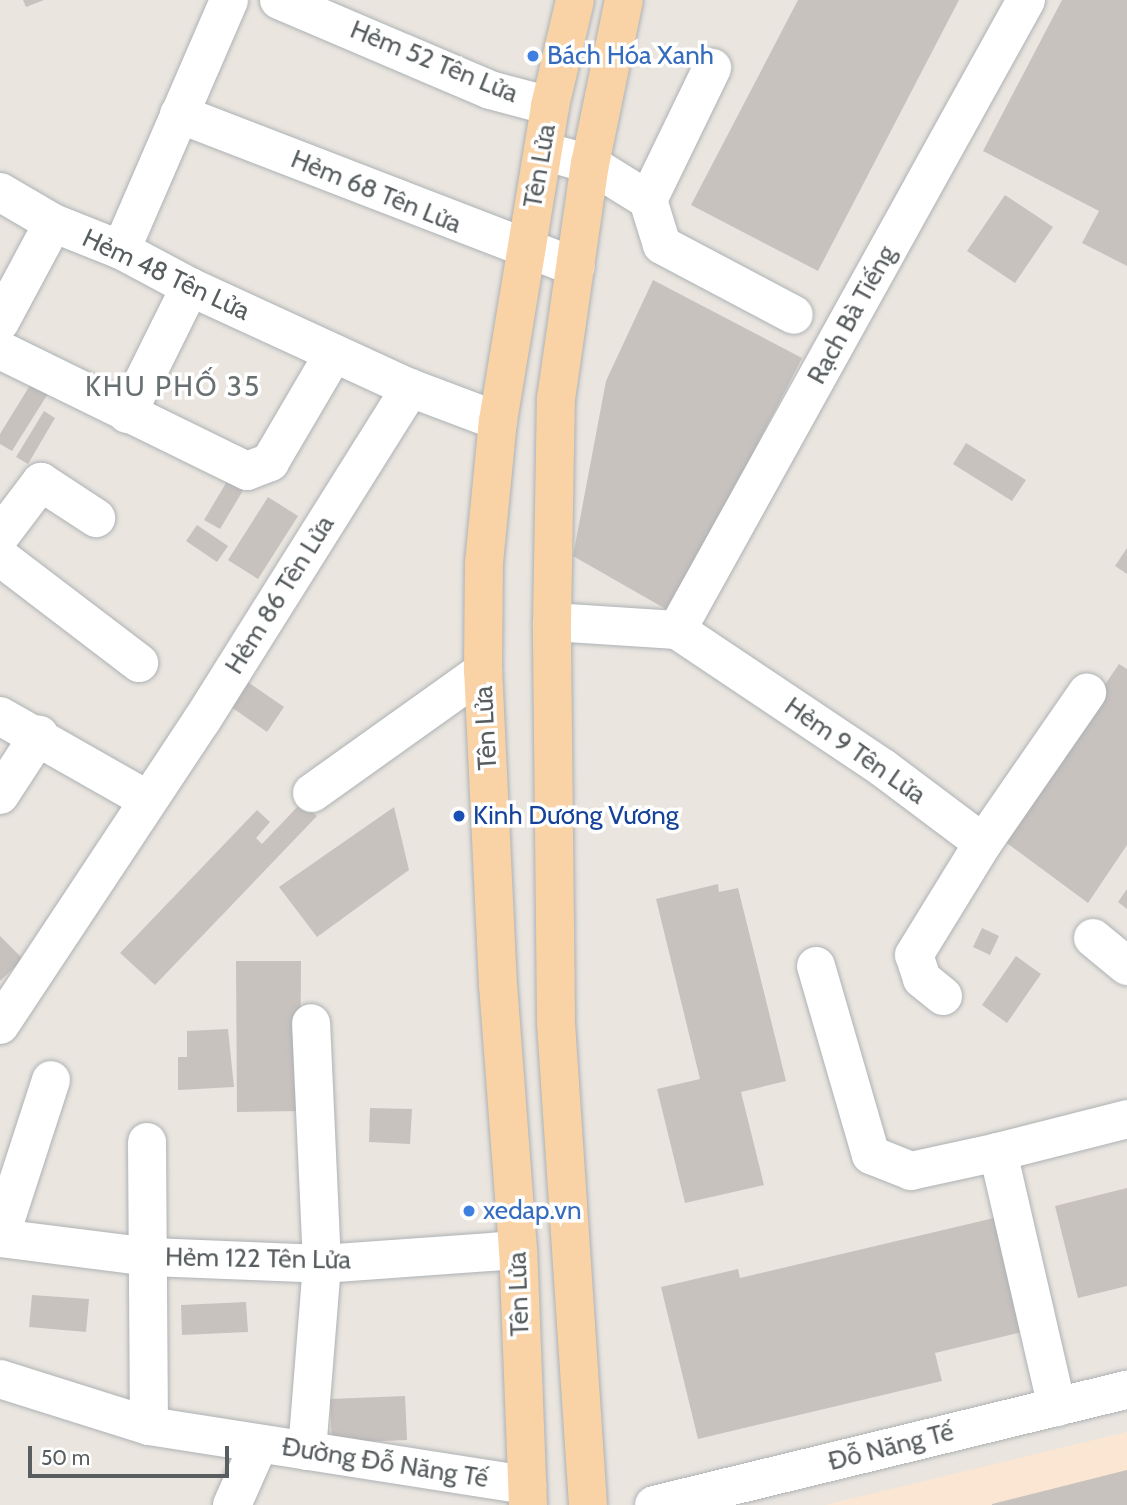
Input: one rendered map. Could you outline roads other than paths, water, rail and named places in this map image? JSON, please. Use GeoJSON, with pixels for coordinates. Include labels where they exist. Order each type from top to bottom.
{"type":"FeatureCollection","features":[{"type":"Feature","properties":{"kind":"main road","name":"Tên Lửa"},"geometry":{"type":"LineString","coordinates":[[528,1495],[518,1250],[498,986],[483,671],[484,563],[498,421],[550,106],[575,0]]}},
{"type":"Feature","properties":{"kind":"main road","name":"Tên Lửa"},"geometry":{"type":"LineString","coordinates":[[588,1505],[556,1021],[552,622],[556,399],[590,164],[624,0]]}},
{"type":"Feature","properties":{"kind":"street"},"geometry":{"type":"LineString","coordinates":[[121,250],[229,0]]}},
{"type":"Feature","properties":{"kind":"street","name":"Hẻm 52 Tên Lửa"},"geometry":{"type":"LineString","coordinates":[[278,0],[334,10],[490,90],[550,106]]}},
{"type":"Feature","properties":{"kind":"street","name":"Rạch Bà Tiếng"},"geometry":{"type":"LineString","coordinates":[[677,630],[1026,0]]}},
{"type":"Feature","properties":{"kind":"street"},"geometry":{"type":"LineString","coordinates":[[648,200],[712,68]]}},
{"type":"Feature","properties":{"kind":"street","name":"Hẻm 68 Tên Lửa"},"geometry":{"type":"LineString","coordinates":[[178,114],[526,251],[575,267]]}},
{"type":"Feature","properties":{"kind":"street"},"geometry":{"type":"LineString","coordinates":[[543,151],[590,164],[648,200],[663,245],[794,315]]}},
{"type":"Feature","properties":{"kind":"street","name":"Hẻm 48 Tên Lửa"},"geometry":{"type":"LineString","coordinates":[[0,192],[53,223],[121,250],[190,287],[334,353]]}},
{"type":"Feature","properties":{"kind":"street"},"geometry":{"type":"LineString","coordinates":[[0,322],[53,223]]}},
{"type":"Feature","properties":{"kind":"street"},"geometry":{"type":"LineString","coordinates":[[127,414],[190,287]]}},
{"type":"Feature","properties":{"kind":"street"},"geometry":{"type":"LineString","coordinates":[[0,350],[247,471],[270,462],[334,353],[410,388],[498,421]]}},
{"type":"Feature","properties":{"kind":"street","name":"Hẻm 86 Tên Lửa"},"geometry":{"type":"LineString","coordinates":[[0,1025],[146,799],[202,720],[410,388]]}},
{"type":"Feature","properties":{"kind":"street"},"geometry":{"type":"LineString","coordinates":[[0,536],[41,482],[96,518]]}},
{"type":"Feature","properties":{"kind":"street"},"geometry":{"type":"LineString","coordinates":[[0,556],[139,663]]}},
{"type":"Feature","properties":{"kind":"street"},"geometry":{"type":"LineString","coordinates":[[552,622],[677,630]]}},
{"type":"Feature","properties":{"kind":"street","name":"Hẻm 9 Tên Lửa"},"geometry":{"type":"LineString","coordinates":[[677,630],[883,768],[983,843]]}},
{"type":"Feature","properties":{"kind":"street"},"geometry":{"type":"LineString","coordinates":[[313,793],[483,671]]}},
{"type":"Feature","properties":{"kind":"street"},"geometry":{"type":"LineString","coordinates":[[943,996],[922,979],[914,955],[983,843],[1087,693]]}},
{"type":"Feature","properties":{"kind":"street"},"geometry":{"type":"LineString","coordinates":[[0,716],[39,735],[146,799]]}},
{"type":"Feature","properties":{"kind":"street"},"geometry":{"type":"LineString","coordinates":[[0,795],[39,735]]}},
{"type":"Feature","properties":{"kind":"street"},"geometry":{"type":"LineString","coordinates":[[1093,938],[1127,967]]}},
{"type":"Feature","properties":{"kind":"street"},"geometry":{"type":"LineString","coordinates":[[816,966],[871,1155],[911,1171],[1127,1119]]}},
{"type":"Feature","properties":{"kind":"street"},"geometry":{"type":"LineString","coordinates":[[307,1451],[322,1264],[311,1023]]}},
{"type":"Feature","properties":{"kind":"street"},"geometry":{"type":"LineString","coordinates":[[0,1238],[51,1080]]}},
{"type":"Feature","properties":{"kind":"street"},"geometry":{"type":"LineString","coordinates":[[147,1142],[151,1257],[149,1426]]}},
{"type":"Feature","properties":{"kind":"street"},"geometry":{"type":"LineString","coordinates":[[998,1152],[1057,1407]]}},
{"type":"Feature","properties":{"kind":"street","name":"Hẻm 122 Tên Lửa"},"geometry":{"type":"LineString","coordinates":[[0,1238],[151,1257],[322,1264],[518,1250]]}},
{"type":"Feature","properties":{"kind":"street","name":"Đường Đỗ Năng Tế"},"geometry":{"type":"LineString","coordinates":[[0,1379],[149,1426],[307,1451],[528,1495]]}},
{"type":"Feature","properties":{"kind":"street","name":"Đỗ Năng Tế"},"geometry":{"type":"LineString","coordinates":[[654,1505],[1127,1390]]}},
{"type":"Feature","properties":{"kind":"street"},"geometry":{"type":"LineString","coordinates":[[232,1505],[258,1444]]}},
{"type":"Feature","properties":{"kind":"street"},"geometry":{"type":"LineString","coordinates":[[257,1505],[258,1444]]}},
{"type":"Feature","properties":{"kind":"place","name":"Bách Hóa Xanh"},"geometry":{"type":"Point","coordinates":[533,56]}},
{"type":"Feature","properties":{"kind":"place","name":"Kinh Dương Vương"},"geometry":{"type":"Point","coordinates":[459,816]}},
{"type":"Feature","properties":{"kind":"place","name":"xedap.vn"},"geometry":{"type":"Point","coordinates":[469,1211]}},
{"type":"Feature","properties":{"kind":"district","name":"KHU PHỐ 35"},"geometry":{"type":"Point","coordinates":[173,386]}}]}
